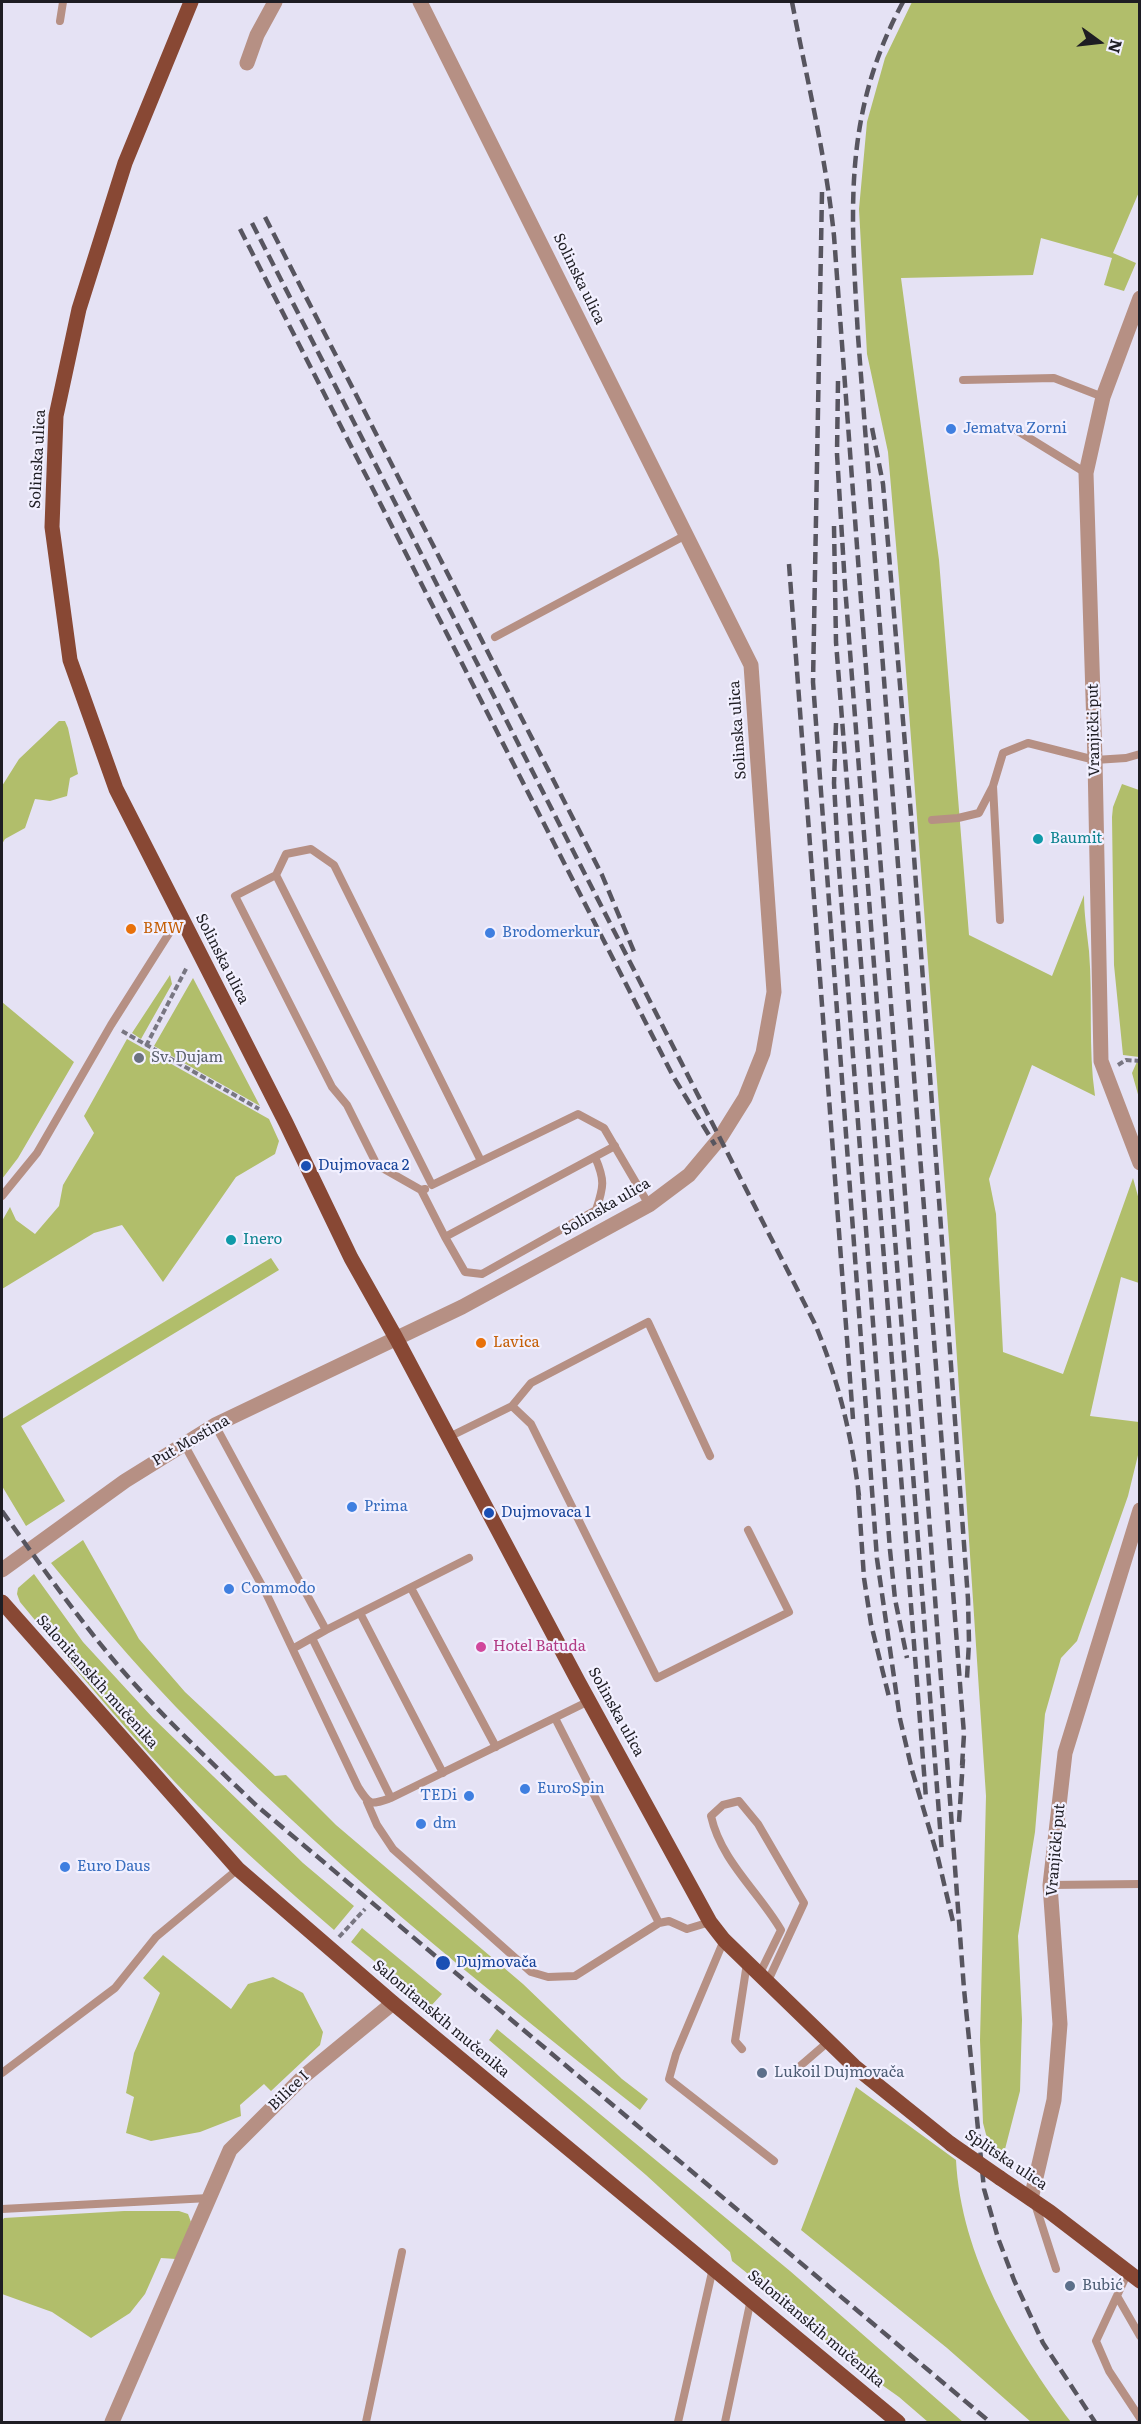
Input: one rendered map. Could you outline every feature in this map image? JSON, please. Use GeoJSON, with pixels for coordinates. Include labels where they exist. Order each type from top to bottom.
{"type":"FeatureCollection","features":[{"type":"Feature","properties":{"kind":"main road","name":"Solinska ulica"},"geometry":{"type":"LineString","coordinates":[[191,2],[124,163],[79,309],[56,416],[52,527],[70,660],[116,789],[286,1124],[351,1258],[710,1922],[724,1940],[854,2066]]}},
{"type":"Feature","properties":{"kind":"main road","name":"Salonitanskih mučenika"},"geometry":{"type":"LineString","coordinates":[[2,1602],[238,1869],[393,2003],[898,2422]]}},
{"type":"Feature","properties":{"kind":"main road","name":"Splitska ulica"},"geometry":{"type":"LineString","coordinates":[[854,2066],[951,2144],[1033,2200],[1134,2277]]}},
{"type":"Feature","properties":{"kind":"street"},"geometry":{"type":"LineString","coordinates":[[247,63],[257,35],[275,2]]}},
{"type":"Feature","properties":{"kind":"street","name":"Solinska ulica"},"geometry":{"type":"LineString","coordinates":[[396,1338],[462,1307],[649,1205],[689,1175],[720,1138],[745,1098],[764,1053],[774,992],[751,665],[420,2]]}},
{"type":"Feature","properties":{"kind":"street","name":"Vranjički put"},"geometry":{"type":"LineString","coordinates":[[1140,298],[1102,397],[1086,474],[1101,1062],[1140,1163]]}},
{"type":"Feature","properties":{"kind":"street","name":"Put Mostina"},"geometry":{"type":"LineString","coordinates":[[2,1570],[107,1493],[215,1425],[396,1338]]}},
{"type":"Feature","properties":{"kind":"street","name":"Vranjički put"},"geometry":{"type":"LineString","coordinates":[[1033,2200],[1054,2100],[1060,2024],[1050,1885],[1065,1753],[1094,1652],[1135,1539],[1140,1510]]}},
{"type":"Feature","properties":{"kind":"street","name":"Bilice I"},"geometry":{"type":"LineString","coordinates":[[112,2422],[230,2150],[303,2077],[393,2003]]}},
{"type":"Feature","properties":{"kind":"lane"},"geometry":{"type":"LineString","coordinates":[[60,21],[63,2]]}},
{"type":"Feature","properties":{"kind":"lane"},"geometry":{"type":"LineString","coordinates":[[963,380],[1054,378],[1102,397]]}},
{"type":"Feature","properties":{"kind":"lane"},"geometry":{"type":"LineString","coordinates":[[1013,428],[1086,474]]}},
{"type":"Feature","properties":{"kind":"lane"},"geometry":{"type":"LineString","coordinates":[[495,637],[686,535]]}},
{"type":"Feature","properties":{"kind":"lane"},"geometry":{"type":"LineString","coordinates":[[932,820],[958,818],[979,813],[993,786],[1003,753],[1028,743],[1095,760],[1126,758],[1140,754]]}},
{"type":"Feature","properties":{"kind":"lane"},"geometry":{"type":"LineString","coordinates":[[993,786],[1000,920]]}},
{"type":"Feature","properties":{"kind":"lane"},"geometry":{"type":"LineString","coordinates":[[481,1161],[334,865],[311,849],[286,854],[276,875],[235,896],[332,1087],[346,1105],[377,1165],[421,1190],[465,1272],[482,1274],[596,1210],[604,1188],[603,1174],[595,1157]]}},
{"type":"Feature","properties":{"kind":"lane"},"geometry":{"type":"LineString","coordinates":[[276,875],[432,1185]]}},
{"type":"Feature","properties":{"kind":"lane","name":"Solinska ulica"},"geometry":{"type":"LineString","coordinates":[[2,1196],[37,1153],[111,1025],[180,916]]}},
{"type":"Feature","properties":{"kind":"lane"},"geometry":{"type":"LineString","coordinates":[[421,1190],[578,1114],[604,1128],[649,1205]]}},
{"type":"Feature","properties":{"kind":"lane"},"geometry":{"type":"LineString","coordinates":[[445,1237],[615,1146]]}},
{"type":"Feature","properties":{"kind":"lane"},"geometry":{"type":"LineString","coordinates":[[449,1437],[512,1406],[531,1383],[648,1322],[710,1456]]}},
{"type":"Feature","properties":{"kind":"lane"},"geometry":{"type":"LineString","coordinates":[[512,1406],[531,1424],[657,1678],[789,1612],[748,1530]]}},
{"type":"Feature","properties":{"kind":"lane"},"geometry":{"type":"LineString","coordinates":[[215,1425],[326,1630]]}},
{"type":"Feature","properties":{"kind":"lane"},"geometry":{"type":"LineString","coordinates":[[184,1444],[266,1593],[376,1825],[393,1849],[531,1972],[548,1977],[575,1976],[659,1923],[669,1921],[687,1929],[710,1922]]}},
{"type":"Feature","properties":{"kind":"lane"},"geometry":{"type":"LineString","coordinates":[[294,1648],[470,1558]]}},
{"type":"Feature","properties":{"kind":"lane"},"geometry":{"type":"LineString","coordinates":[[411,1588],[496,1747]]}},
{"type":"Feature","properties":{"kind":"lane"},"geometry":{"type":"LineString","coordinates":[[360,1613],[442,1773]]}},
{"type":"Feature","properties":{"kind":"lane"},"geometry":{"type":"LineString","coordinates":[[312,1638],[391,1798]]}},
{"type":"Feature","properties":{"kind":"lane"},"geometry":{"type":"LineString","coordinates":[[367,1802],[374,1804],[391,1798],[589,1701]]}},
{"type":"Feature","properties":{"kind":"lane"},"geometry":{"type":"LineString","coordinates":[[555,1718],[659,1923]]}},
{"type":"Feature","properties":{"kind":"lane"},"geometry":{"type":"LineString","coordinates":[[740,1802],[758,1824],[804,1903],[763,1979],[781,1930],[741,1876],[715,1834],[711,1816],[723,1804],[740,1802]]}},
{"type":"Feature","properties":{"kind":"lane"},"geometry":{"type":"LineString","coordinates":[[2,2073],[115,1988],[156,1937],[238,1869]]}},
{"type":"Feature","properties":{"kind":"lane"},"geometry":{"type":"LineString","coordinates":[[1050,1885],[1140,1884]]}},
{"type":"Feature","properties":{"kind":"lane"},"geometry":{"type":"LineString","coordinates":[[724,1940],[676,2054],[669,2079],[774,2161]]}},
{"type":"Feature","properties":{"kind":"lane"},"geometry":{"type":"LineString","coordinates":[[742,2049],[735,2041],[747,1963]]}},
{"type":"Feature","properties":{"kind":"lane"},"geometry":{"type":"LineString","coordinates":[[792,2073],[828,2042]]}},
{"type":"Feature","properties":{"kind":"lane"},"geometry":{"type":"LineString","coordinates":[[2,2209],[209,2198]]}},
{"type":"Feature","properties":{"kind":"lane"},"geometry":{"type":"LineString","coordinates":[[1033,2200],[1056,2269]]}},
{"type":"Feature","properties":{"kind":"lane"},"geometry":{"type":"LineString","coordinates":[[366,2422],[402,2252]]}},
{"type":"Feature","properties":{"kind":"lane"},"geometry":{"type":"LineString","coordinates":[[678,2422],[713,2267]]}},
{"type":"Feature","properties":{"kind":"lane"},"geometry":{"type":"LineString","coordinates":[[1134,2277],[1117,2296],[1096,2342],[1109,2371],[1140,2418]]}},
{"type":"Feature","properties":{"kind":"lane"},"geometry":{"type":"LineString","coordinates":[[1117,2296],[1140,2336]]}},
{"type":"Feature","properties":{"kind":"lane"},"geometry":{"type":"LineString","coordinates":[[725,2422],[751,2298]]}},
{"type":"Feature","properties":{"kind":"path"},"geometry":{"type":"LineString","coordinates":[[146,1046],[196,949]]}},
{"type":"Feature","properties":{"kind":"path"},"geometry":{"type":"LineString","coordinates":[[111,1025],[286,1124]]}},
{"type":"Feature","properties":{"kind":"path"},"geometry":{"type":"LineString","coordinates":[[329,1948],[365,1909]]}},
{"type":"Feature","properties":{"kind":"green space"},"geometry":{"type":"Polygon","coordinates":[[[912,2],[1140,2],[1139,192],[1113,253],[1136,263],[1124,291],[1104,285],[1112,258],[1041,238],[1033,275],[901,278],[939,560],[969,935],[1052,976],[1084,895],[1090,969],[1095,1096],[1032,1065],[989,1179],[996,1214],[1003,1352],[1063,1374],[1133,1178],[1139,1200],[1139,1283],[1121,1277],[1090,1416],[1139,1422],[1139,1451],[1128,1496],[1077,1641],[1061,1658],[1045,1714],[1035,1832],[1018,1936],[1022,2020],[1020,2091],[1004,2153],[988,2142],[983,2123],[980,2040],[986,1796],[950,1253],[899,580],[888,452],[867,354],[859,209],[867,122],[885,58],[912,2]]]}},
{"type":"Feature","properties":{"kind":"green space"},"geometry":{"type":"Polygon","coordinates":[[[59,721],[65,721],[68,728],[78,774],[70,778],[67,796],[50,801],[35,799],[25,828],[5,839],[2,844],[2,786],[19,759],[59,721]]]}},
{"type":"Feature","properties":{"kind":"green space"},"geometry":{"type":"Polygon","coordinates":[[[1122,784],[1139,790],[1139,1057],[1123,1055],[1114,965],[1112,817],[1113,807],[1122,784]]]}},
{"type":"Feature","properties":{"kind":"green space"},"geometry":{"type":"Polygon","coordinates":[[[170,975],[172,984],[141,1039],[132,1033],[170,975]]]}},
{"type":"Feature","properties":{"kind":"green space"},"geometry":{"type":"Polygon","coordinates":[[[193,978],[260,1106],[154,1046],[193,978]]]}},
{"type":"Feature","properties":{"kind":"green space"},"geometry":{"type":"Polygon","coordinates":[[[2,1002],[74,1062],[18,1158],[2,1179],[2,1002]]]}},
{"type":"Feature","properties":{"kind":"green space"},"geometry":{"type":"Polygon","coordinates":[[[127,1039],[269,1119],[279,1141],[275,1154],[236,1177],[163,1282],[122,1225],[94,1233],[2,1289],[2,1221],[10,1207],[16,1220],[35,1234],[59,1206],[63,1185],[94,1133],[84,1116],[127,1039]]]}},
{"type":"Feature","properties":{"kind":"green space"},"geometry":{"type":"Polygon","coordinates":[[[1139,1057],[1139,1098],[1132,1073],[1139,1057]]]}},
{"type":"Feature","properties":{"kind":"green space"},"geometry":{"type":"Polygon","coordinates":[[[271,1258],[279,1270],[21,1426],[65,1501],[26,1526],[2,1486],[2,1419],[271,1258]]]}},
{"type":"Feature","properties":{"kind":"green space"},"geometry":{"type":"Polygon","coordinates":[[[83,1540],[139,1639],[185,1692],[275,1776],[286,1775],[336,1825],[523,1984],[622,2079],[648,2099],[640,2110],[460,1966],[343,1866],[230,1761],[176,1707],[51,1563],[83,1540]]]}},
{"type":"Feature","properties":{"kind":"green space"},"geometry":{"type":"Polygon","coordinates":[[[34,1574],[83,1642],[153,1718],[303,1863],[354,1906],[334,1930],[198,1806],[85,1680],[20,1602],[17,1594],[18,1588],[34,1574]]]}},
{"type":"Feature","properties":{"kind":"green space"},"geometry":{"type":"Polygon","coordinates":[[[362,1928],[442,1994],[430,2007],[351,1942],[362,1928]]]}},
{"type":"Feature","properties":{"kind":"green space"},"geometry":{"type":"Polygon","coordinates":[[[163,1955],[231,2009],[248,1984],[273,1977],[303,1993],[323,2032],[320,2045],[271,2091],[264,2084],[240,2105],[241,2116],[200,2132],[151,2141],[126,2133],[134,2097],[126,2093],[134,2053],[160,1993],[143,1978],[163,1955]]]}},
{"type":"Feature","properties":{"kind":"green space"},"geometry":{"type":"Polygon","coordinates":[[[497,2029],[790,2271],[963,2422],[928,2422],[794,2314],[781,2294],[768,2290],[732,2261],[730,2252],[646,2175],[489,2040],[497,2029]]]}},
{"type":"Feature","properties":{"kind":"green space"},"geometry":{"type":"Polygon","coordinates":[[[856,2087],[956,2160],[960,2196],[968,2231],[994,2299],[1030,2363],[1071,2422],[1031,2422],[947,2348],[801,2230],[856,2087]]]}},
{"type":"Feature","properties":{"kind":"green space"},"geometry":{"type":"Polygon","coordinates":[[[124,2211],[179,2211],[188,2214],[191,2222],[176,2259],[161,2258],[145,2294],[130,2313],[91,2338],[52,2312],[2,2294],[2,2221],[4,2218],[124,2211]]]}},
{"type":"Feature","properties":{"kind":"railway"},"geometry":{"type":"LineString","coordinates":[[792,2],[821,148],[834,236],[964,1989],[984,2189],[998,2238],[1014,2280],[1043,2343],[1095,2422]]}},
{"type":"Feature","properties":{"kind":"railway"},"geometry":{"type":"LineString","coordinates":[[903,2],[883,44],[869,85],[860,125],[855,165],[854,248],[858,336],[964,1734],[962,1766]]}},
{"type":"Feature","properties":{"kind":"railway"},"geometry":{"type":"LineString","coordinates":[[822,192],[813,682],[877,1559],[900,1719],[954,1926]]}},
{"type":"Feature","properties":{"kind":"railway"},"geometry":{"type":"LineString","coordinates":[[265,217],[602,875],[635,954]]}},
{"type":"Feature","properties":{"kind":"railway"},"geometry":{"type":"LineString","coordinates":[[252,223],[815,1324],[831,1366],[843,1408],[859,1496]]}},
{"type":"Feature","properties":{"kind":"railway"},"geometry":{"type":"LineString","coordinates":[[240,229],[673,1076],[715,1145]]}},
{"type":"Feature","properties":{"kind":"railway"},"geometry":{"type":"LineString","coordinates":[[838,381],[837,454],[845,586],[942,1853]]}},
{"type":"Feature","properties":{"kind":"railway"},"geometry":{"type":"LineString","coordinates":[[872,428],[883,484],[911,815],[968,1599],[967,1678]]}},
{"type":"Feature","properties":{"kind":"railway"},"geometry":{"type":"LineString","coordinates":[[834,526],[836,642],[926,1798]]}},
{"type":"Feature","properties":{"kind":"railway"},"geometry":{"type":"LineString","coordinates":[[789,564],[853,1419]]}},
{"type":"Feature","properties":{"kind":"railway"},"geometry":{"type":"LineString","coordinates":[[836,723],[834,783],[838,855],[890,1550],[895,1599],[907,1658]]}},
{"type":"Feature","properties":{"kind":"railway"},"geometry":{"type":"LineString","coordinates":[[858,1488],[864,1578],[871,1624],[890,1701]]}},
{"type":"Feature","properties":{"kind":"railway"},"geometry":{"type":"LineString","coordinates":[[2,1511],[69,1603],[128,1677],[257,1806],[990,2422]]}},
{"type":"Feature","properties":{"kind":"railway"},"geometry":{"type":"LineString","coordinates":[[959,1822],[963,1759]]}},
{"type":"Feature","properties":{"kind":"place","name":"Jematva Zorni"},"geometry":{"type":"Point","coordinates":[951,429]}},
{"type":"Feature","properties":{"kind":"place","name":"Baumit"},"geometry":{"type":"Point","coordinates":[1038,839]}},
{"type":"Feature","properties":{"kind":"place","name":"BMW"},"geometry":{"type":"Point","coordinates":[131,929]}},
{"type":"Feature","properties":{"kind":"place","name":"Brodomerkur"},"geometry":{"type":"Point","coordinates":[490,933]}},
{"type":"Feature","properties":{"kind":"place","name":"Sv. Dujam"},"geometry":{"type":"Point","coordinates":[139,1058]}},
{"type":"Feature","properties":{"kind":"place","name":"Dujmovaca 2"},"geometry":{"type":"Point","coordinates":[306,1166]}},
{"type":"Feature","properties":{"kind":"place","name":"Inero"},"geometry":{"type":"Point","coordinates":[231,1240]}},
{"type":"Feature","properties":{"kind":"place","name":"Lavica"},"geometry":{"type":"Point","coordinates":[481,1343]}},
{"type":"Feature","properties":{"kind":"place","name":"Prima"},"geometry":{"type":"Point","coordinates":[352,1507]}},
{"type":"Feature","properties":{"kind":"place","name":"Dujmovaca 1"},"geometry":{"type":"Point","coordinates":[489,1513]}},
{"type":"Feature","properties":{"kind":"place","name":"Commodo"},"geometry":{"type":"Point","coordinates":[229,1589]}},
{"type":"Feature","properties":{"kind":"place","name":"Hotel Batuda"},"geometry":{"type":"Point","coordinates":[481,1647]}},
{"type":"Feature","properties":{"kind":"place","name":"EuroSpin"},"geometry":{"type":"Point","coordinates":[525,1789]}},
{"type":"Feature","properties":{"kind":"place","name":"TEDi"},"geometry":{"type":"Point","coordinates":[469,1796]}},
{"type":"Feature","properties":{"kind":"place","name":"dm"},"geometry":{"type":"Point","coordinates":[421,1824]}},
{"type":"Feature","properties":{"kind":"place","name":"Euro Daus"},"geometry":{"type":"Point","coordinates":[65,1867]}},
{"type":"Feature","properties":{"kind":"place","name":"Dujmovača"},"geometry":{"type":"Point","coordinates":[443,1963]}},
{"type":"Feature","properties":{"kind":"place","name":"Lukoil Dujmovača"},"geometry":{"type":"Point","coordinates":[762,2073]}},
{"type":"Feature","properties":{"kind":"place","name":"Bubić"},"geometry":{"type":"Point","coordinates":[1070,2286]}}]}
